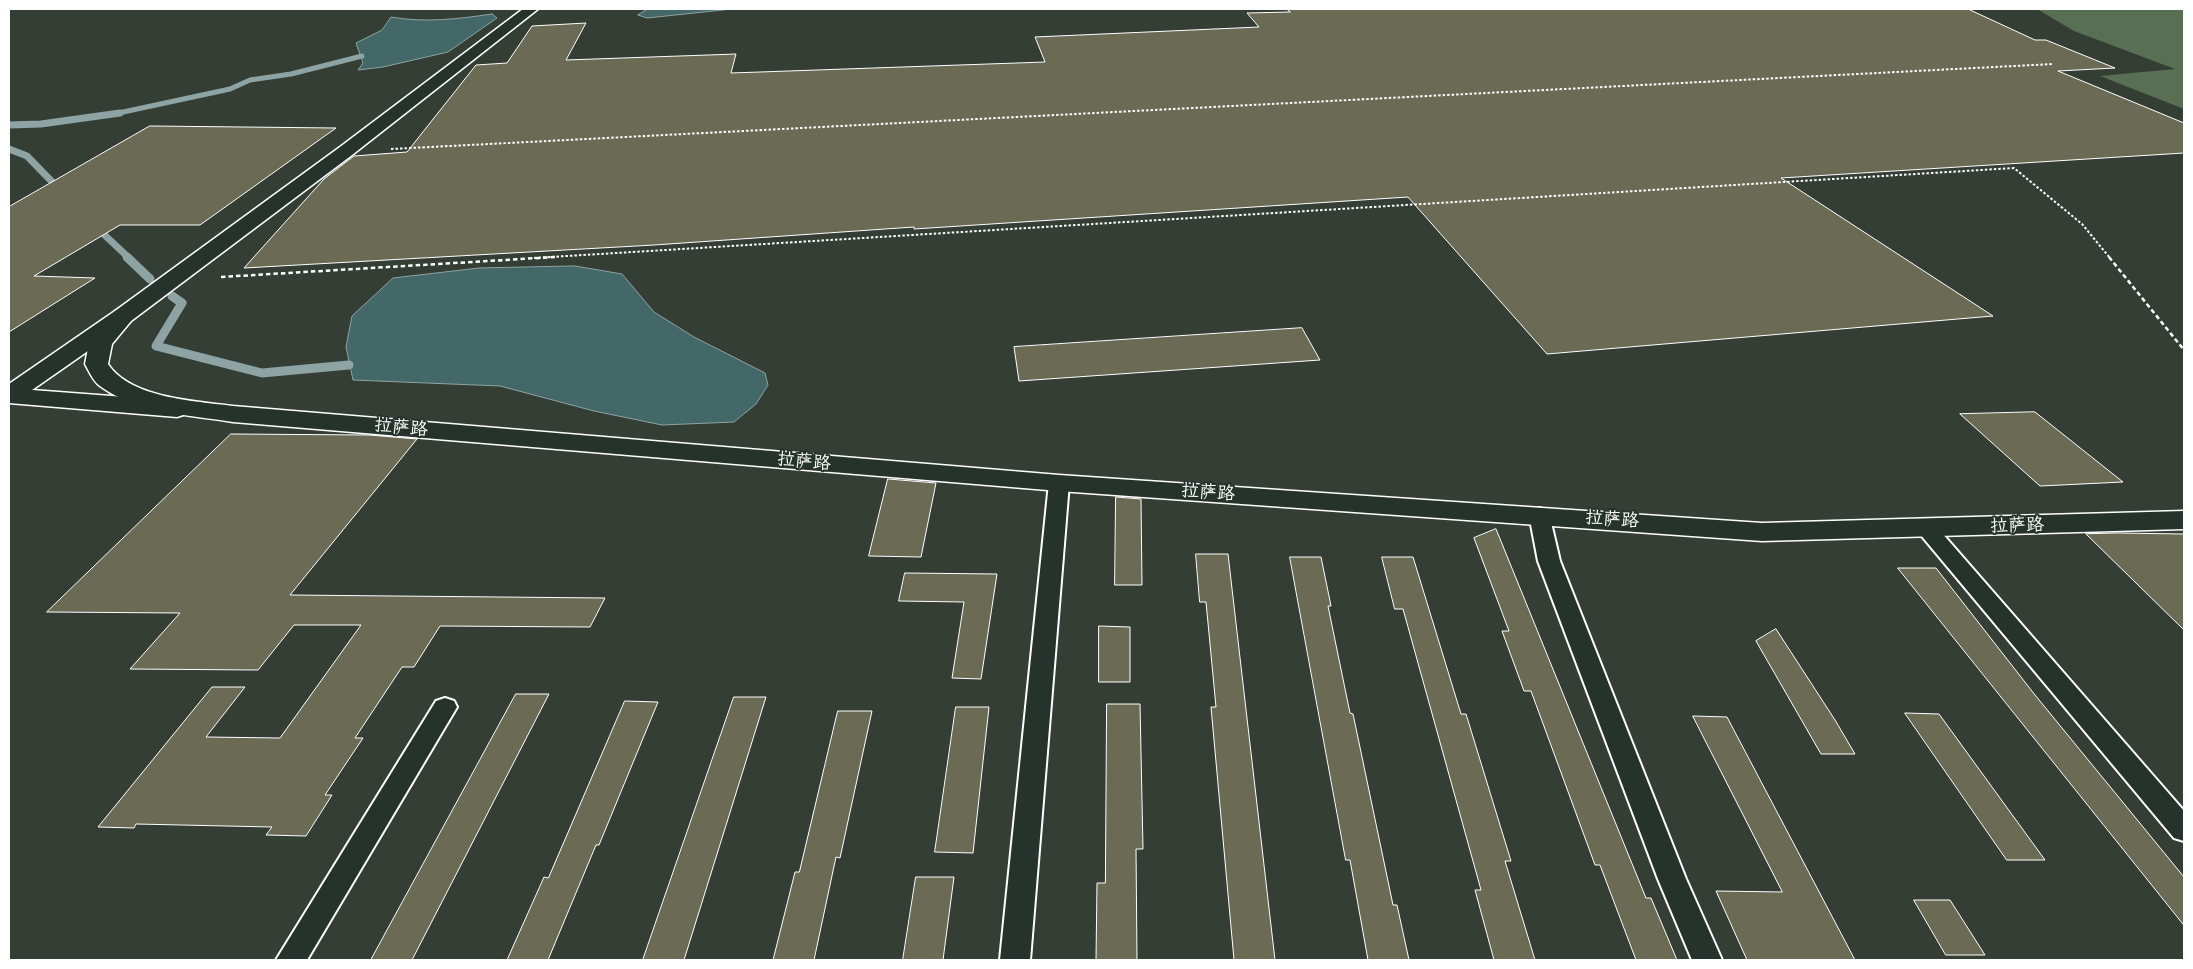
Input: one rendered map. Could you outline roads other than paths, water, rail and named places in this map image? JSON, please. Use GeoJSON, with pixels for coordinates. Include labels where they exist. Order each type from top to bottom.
{"type":"FeatureCollection","features":[{"type":"Feature","properties":{"kind":"street","name":"拉萨路"},"geometry":{"type":"LineString","coordinates":[[9,395],[122,316],[346,151],[531,9]]}},
{"type":"Feature","properties":{"kind":"street","name":"拉萨路"},"geometry":{"type":"LineString","coordinates":[[122,316],[105,332],[99,343],[96,363],[101,374],[110,384],[147,399],[233,414]]}},
{"type":"Feature","properties":{"kind":"street","name":"拉萨路"},"geometry":{"type":"LineString","coordinates":[[9,395],[1059,483],[1539,514],[1762,532],[1927,530],[2184,520]]}},
{"type":"Feature","properties":{"kind":"lane"},"geometry":{"type":"LineString","coordinates":[[1015,960],[1059,483]]}},
{"type":"Feature","properties":{"kind":"lane"},"geometry":{"type":"LineString","coordinates":[[1539,514],[1550,561],[1672,879],[1707,960]]}},
{"type":"Feature","properties":{"kind":"lane"},"geometry":{"type":"LineString","coordinates":[[1927,530],[2184,830]]}},
{"type":"Feature","properties":{"kind":"lane"},"geometry":{"type":"LineString","coordinates":[[291,960],[446,707]]}},
{"type":"Feature","properties":{"kind":"water"},"geometry":{"type":"Polygon","coordinates":[[[648,9],[732,9],[647,18],[638,15],[648,9]]]}},
{"type":"Feature","properties":{"kind":"water"},"geometry":{"type":"Polygon","coordinates":[[[492,14],[497,18],[448,52],[383,67],[358,70],[363,63],[356,43],[382,30],[391,17],[429,20],[492,14]]]}},
{"type":"Feature","properties":{"kind":"water"},"geometry":{"type":"Polygon","coordinates":[[[575,266],[622,274],[654,312],[694,337],[765,373],[768,385],[756,404],[734,422],[662,425],[594,411],[500,386],[353,380],[346,347],[352,316],[393,278],[479,268],[575,266]]]}},
{"type":"Feature","properties":{"kind":"waterway"},"geometry":{"type":"LineString","coordinates":[[116,114],[230,89],[250,80],[291,74],[362,56]]}},
{"type":"Feature","properties":{"kind":"waterway"},"geometry":{"type":"LineString","coordinates":[[9,125],[41,124],[116,114]]}},
{"type":"Feature","properties":{"kind":"waterway"},"geometry":{"type":"LineString","coordinates":[[9,149],[27,156],[60,190]]}},
{"type":"Feature","properties":{"kind":"waterway"},"geometry":{"type":"LineString","coordinates":[[95,226],[129,258]]}},
{"type":"Feature","properties":{"kind":"waterway"},"geometry":{"type":"LineString","coordinates":[[127,257],[150,279]]}},
{"type":"Feature","properties":{"kind":"waterway"},"geometry":{"type":"LineString","coordinates":[[172,296],[182,303],[156,346],[262,373],[349,365]]}}]}
